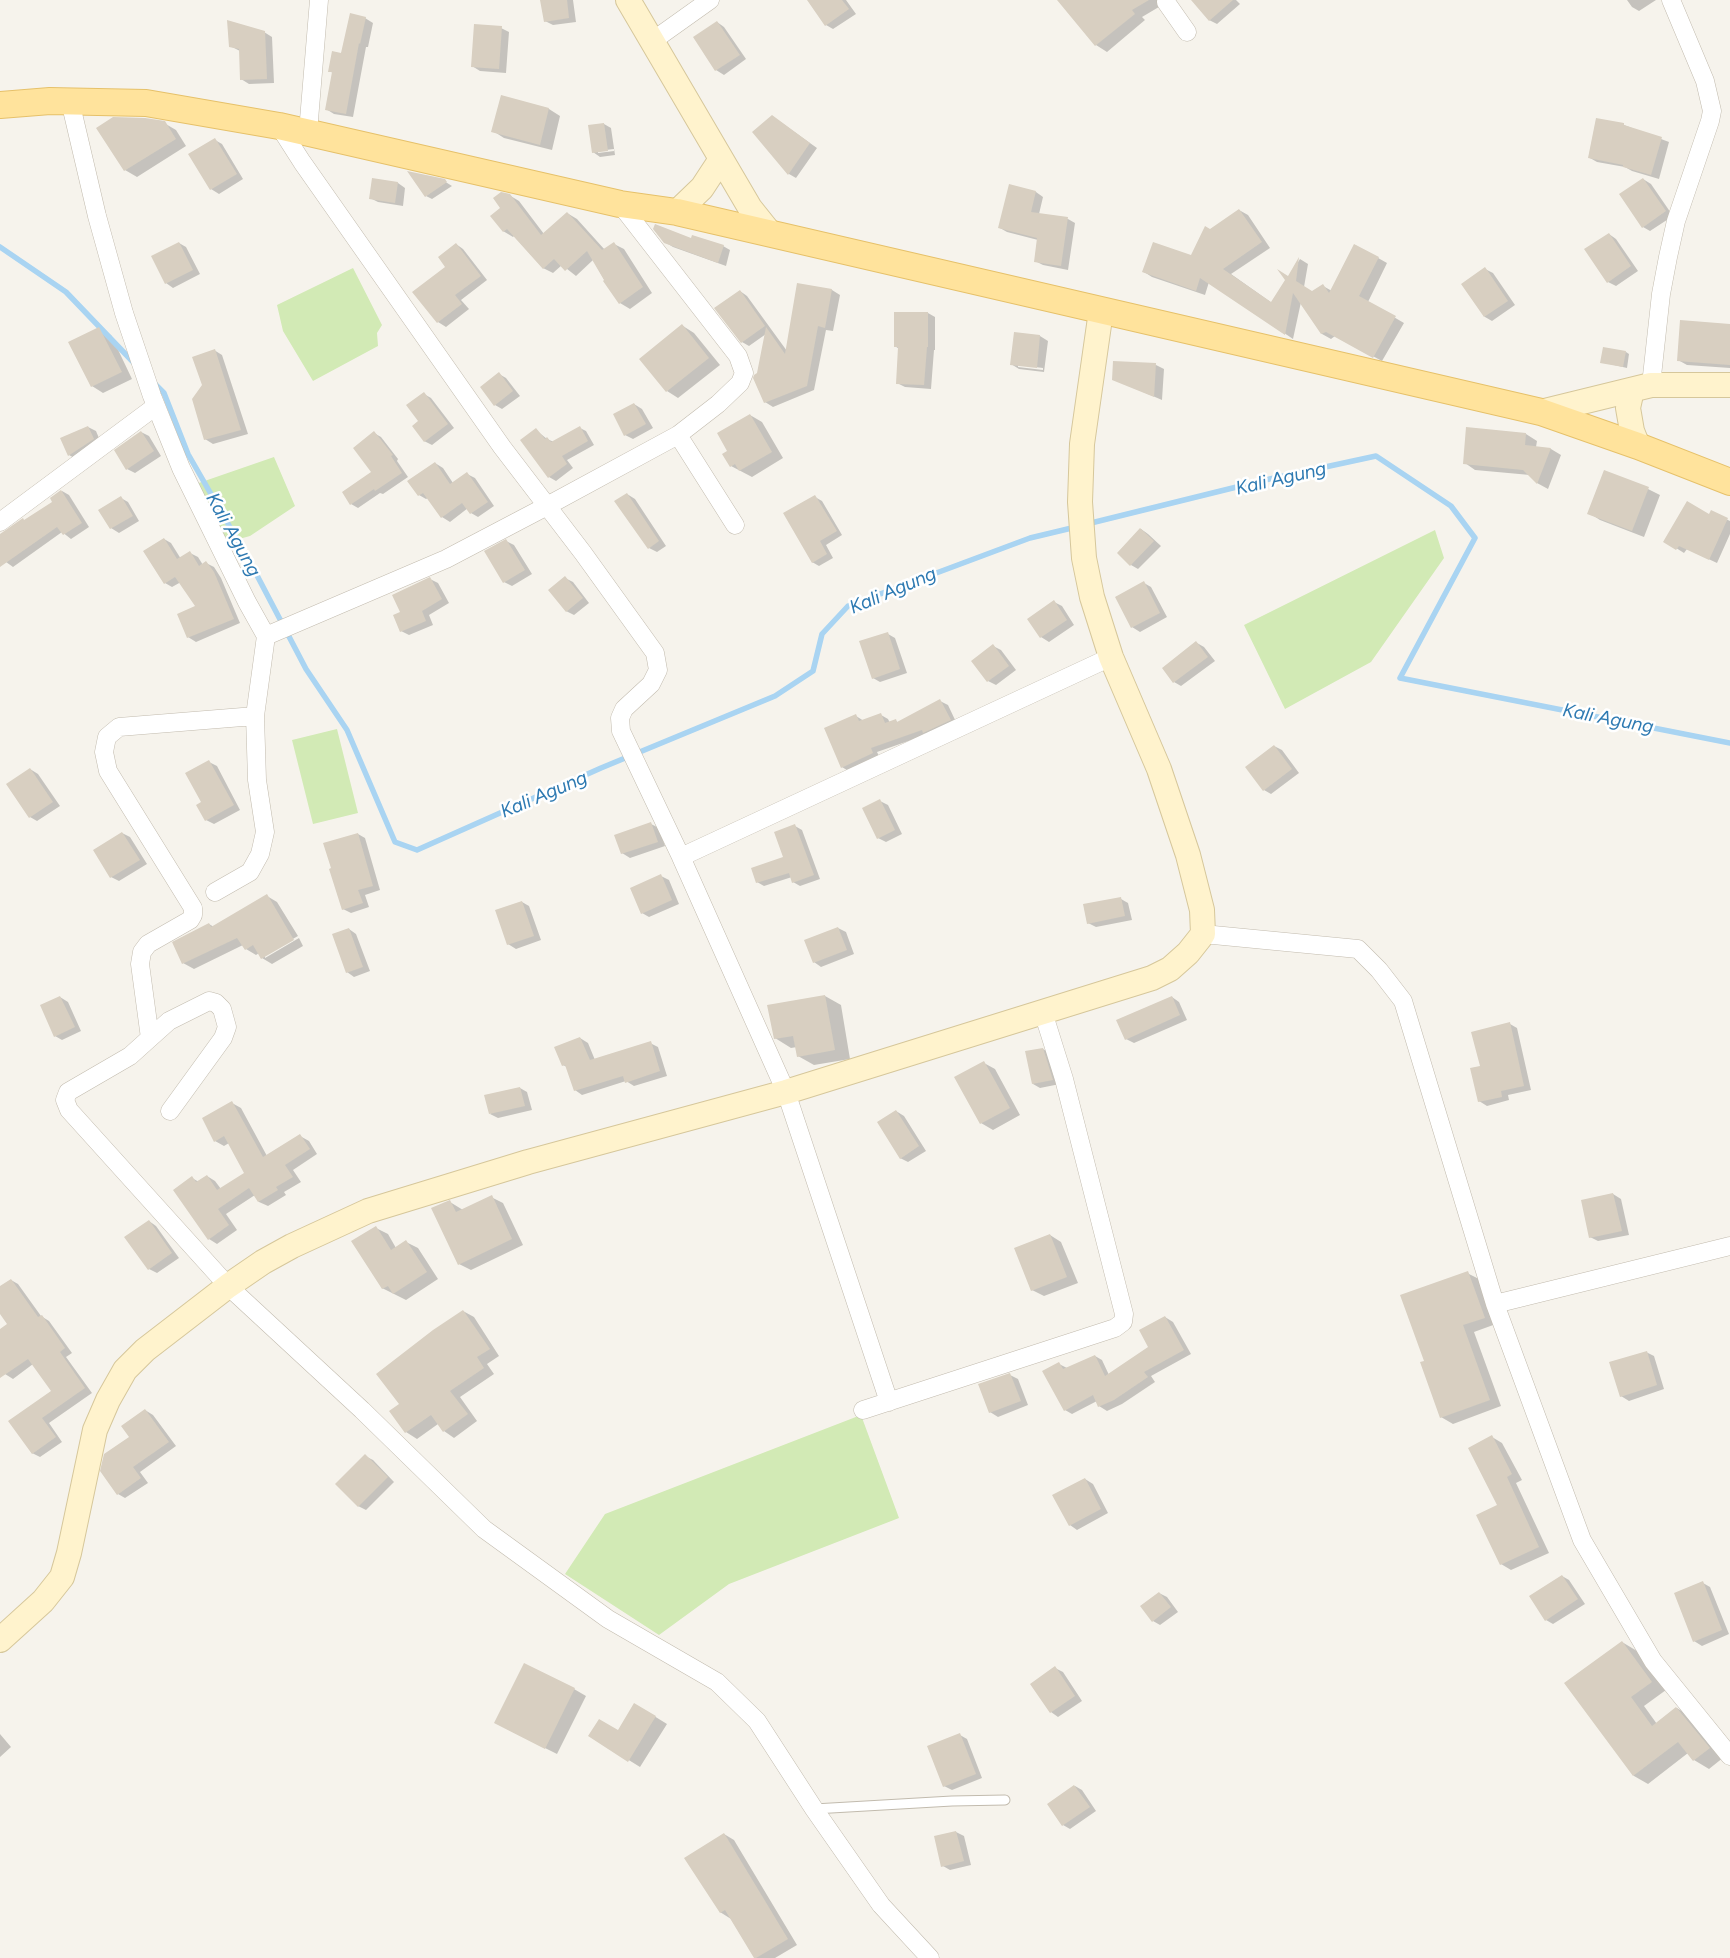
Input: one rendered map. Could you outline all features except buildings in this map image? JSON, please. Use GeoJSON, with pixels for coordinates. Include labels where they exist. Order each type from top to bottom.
{"type":"FeatureCollection","features":[{"type":"Feature","properties":{"kind":"main road"},"geometry":{"type":"LineString","coordinates":[[0,105],[60,101],[146,102],[308,132],[620,204],[677,212],[1541,412],[1638,446],[1730,482]]}},
{"type":"Feature","properties":{"kind":"street"},"geometry":{"type":"LineString","coordinates":[[308,132],[319,0]]}},
{"type":"Feature","properties":{"kind":"street"},"geometry":{"type":"LineString","coordinates":[[628,0],[750,208],[770,234]]}},
{"type":"Feature","properties":{"kind":"street"},"geometry":{"type":"LineString","coordinates":[[651,42],[710,0]]}},
{"type":"Feature","properties":{"kind":"street"},"geometry":{"type":"LineString","coordinates":[[1638,446],[1632,430],[1628,408],[1641,388],[1679,213],[1712,111],[1704,81],[1671,0]]}},
{"type":"Feature","properties":{"kind":"street"},"geometry":{"type":"LineString","coordinates":[[1166,1],[1188,32]]}},
{"type":"Feature","properties":{"kind":"street"},"geometry":{"type":"LineString","coordinates":[[60,101],[124,312],[154,401],[186,477],[246,602],[269,634],[255,716],[257,780],[265,832],[260,854],[250,872],[215,892]]}},
{"type":"Feature","properties":{"kind":"street"},"geometry":{"type":"LineString","coordinates":[[280,126],[302,162],[485,423],[656,653],[658,670],[651,684],[624,710],[620,718],[621,730],[681,857],[786,1092],[889,1402]]}},
{"type":"Feature","properties":{"kind":"street"},"geometry":{"type":"LineString","coordinates":[[677,212],[702,188],[721,159]]}},
{"type":"Feature","properties":{"kind":"street"},"geometry":{"type":"LineString","coordinates":[[269,634],[446,559],[548,506],[678,435],[718,404],[740,383],[744,373],[738,356],[620,204]]}},
{"type":"Feature","properties":{"kind":"street"},"geometry":{"type":"LineString","coordinates":[[0,1640],[44,1601],[62,1577],[69,1553],[95,1430],[108,1400],[125,1370],[144,1350],[228,1286],[263,1262],[292,1246],[368,1211],[528,1162],[786,1092],[1152,978],[1170,970],[1188,953],[1203,934],[1202,910],[1188,855],[1159,769],[1111,657],[1092,597],[1084,558],[1081,512],[1082,444],[1101,311]]}},
{"type":"Feature","properties":{"kind":"street"},"geometry":{"type":"LineString","coordinates":[[1541,412],[1641,388],[1730,384]]}},
{"type":"Feature","properties":{"kind":"street"},"geometry":{"type":"LineString","coordinates":[[0,522],[154,401]]}},
{"type":"Feature","properties":{"kind":"street"},"geometry":{"type":"LineString","coordinates":[[678,435],[735,525]]}},
{"type":"Feature","properties":{"kind":"street"},"geometry":{"type":"LineString","coordinates":[[681,857],[1111,657]]}},
{"type":"Feature","properties":{"kind":"street"},"geometry":{"type":"LineString","coordinates":[[150,1038],[140,964],[142,952],[148,944],[190,920],[193,915],[192,908],[108,771],[104,752],[107,737],[119,727],[255,716]]}},
{"type":"Feature","properties":{"kind":"street"},"geometry":{"type":"LineString","coordinates":[[1203,934],[1358,949],[1379,970],[1403,1001],[1495,1304],[1582,1540],[1653,1661],[1730,1756]]}},
{"type":"Feature","properties":{"kind":"street"},"geometry":{"type":"LineString","coordinates":[[170,1112],[223,1038],[227,1027],[222,1009],[216,1003],[209,1001],[197,1005],[169,1021],[130,1056],[68,1092],[65,1100],[69,1110],[228,1286],[362,1410],[484,1529],[608,1619],[717,1682],[758,1721],[814,1809],[881,1905],[930,1958]]}},
{"type":"Feature","properties":{"kind":"street"},"geometry":{"type":"LineString","coordinates":[[863,1410],[1116,1328],[1123,1322],[1124,1314],[1064,1079],[1043,1012]]}},
{"type":"Feature","properties":{"kind":"street"},"geometry":{"type":"LineString","coordinates":[[1495,1304],[1730,1246]]}},
{"type":"Feature","properties":{"kind":"lane"},"geometry":{"type":"LineString","coordinates":[[814,1809],[1005,1800]]}},
{"type":"Feature","properties":{"kind":"green space"},"geometry":{"type":"Polygon","coordinates":[[[353,268],[382,325],[377,333],[378,346],[313,381],[283,331],[277,305],[353,268]]]}},
{"type":"Feature","properties":{"kind":"green space"},"geometry":{"type":"Polygon","coordinates":[[[274,457],[295,506],[250,536],[221,544],[193,485],[274,457]]]}},
{"type":"Feature","properties":{"kind":"green space"},"geometry":{"type":"Polygon","coordinates":[[[1435,530],[1444,558],[1371,662],[1285,709],[1244,625],[1435,530]]]}},
{"type":"Feature","properties":{"kind":"green space"},"geometry":{"type":"Polygon","coordinates":[[[337,729],[358,813],[313,824],[292,740],[337,729]]]}},
{"type":"Feature","properties":{"kind":"green space"},"geometry":{"type":"Polygon","coordinates":[[[861,1415],[899,1518],[729,1584],[659,1635],[565,1574],[605,1514],[861,1415]]]}},
{"type":"Feature","properties":{"kind":"waterway","name":"Kali Agung"},"geometry":{"type":"LineString","coordinates":[[0,247],[66,292],[134,363]]}},
{"type":"Feature","properties":{"kind":"waterway","name":"Kali Agung"},"geometry":{"type":"LineString","coordinates":[[153,382],[164,393],[188,454],[250,562],[306,669],[347,730],[395,842],[417,850],[601,768],[775,696],[813,671],[822,634],[848,606],[1030,538],[1076,527]]}},
{"type":"Feature","properties":{"kind":"waterway","name":"Kali Agung"},"geometry":{"type":"LineString","coordinates":[[1087,524],[1265,480],[1376,456],[1451,506],[1475,538],[1400,678],[1730,743]]}}]}
